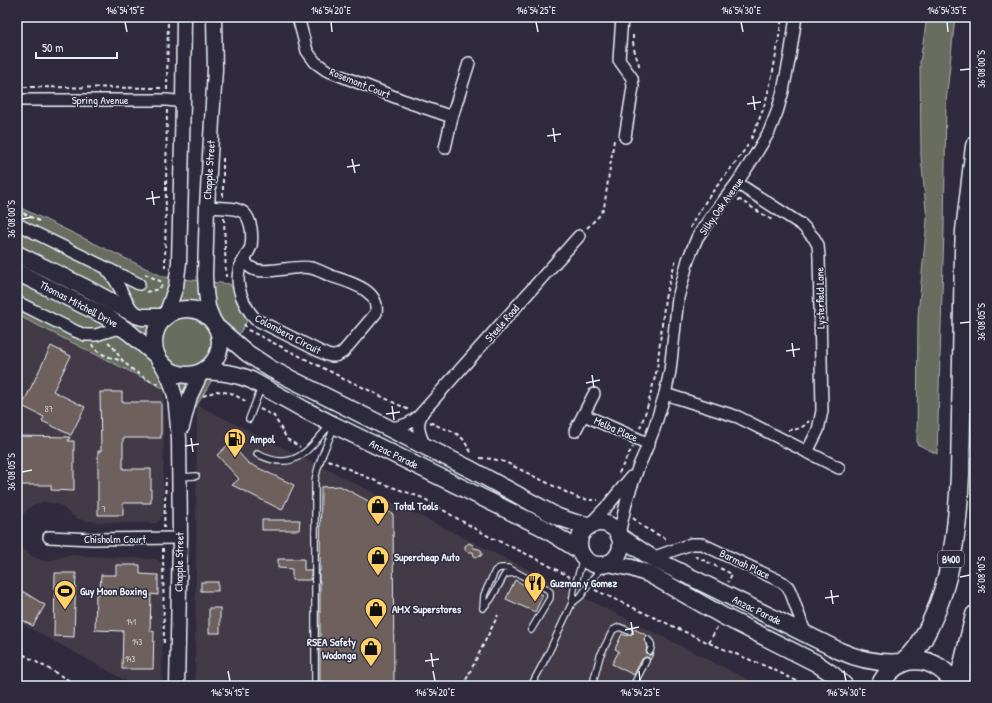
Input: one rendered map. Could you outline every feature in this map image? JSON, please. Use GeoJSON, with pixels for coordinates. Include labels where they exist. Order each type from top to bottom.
{"type":"FeatureCollection","features":[{"type":"Feature","properties":{"kind":"main road","name":"B400"},"geometry":{"type":"LineString","coordinates":[[880,686],[888,673],[913,653],[921,642],[936,611],[944,588],[955,538],[960,474],[965,231],[975,146]]}},
{"type":"Feature","properties":{"kind":"main road","name":"Thomas Mitchell Drive"},"geometry":{"type":"LineString","coordinates":[[17,254],[138,316],[165,316]]}},
{"type":"Feature","properties":{"kind":"main road","name":"Thomas Mitchell Drive"},"geometry":{"type":"LineString","coordinates":[[17,272],[117,323],[159,359]]}},
{"type":"Feature","properties":{"kind":"main road"},"geometry":{"type":"LineString","coordinates":[[192,309],[208,315],[216,326],[221,341],[220,351],[212,364],[202,371],[192,374],[179,374],[170,370],[159,359],[154,344],[155,334],[158,326],[165,316],[180,310],[192,309]]}},
{"type":"Feature","properties":{"kind":"main road","name":"Anzac Parade"},"geometry":{"type":"LineString","coordinates":[[216,326],[247,353],[266,366],[424,445],[558,517],[576,523],[589,525]]}},
{"type":"Feature","properties":{"kind":"main road","name":"Anzac Parade"},"geometry":{"type":"LineString","coordinates":[[202,371],[226,372],[251,380],[305,410],[542,527],[581,552]]}},
{"type":"Feature","properties":{"kind":"main road"},"geometry":{"type":"LineString","coordinates":[[597,522],[607,524],[613,526],[619,535],[621,543],[620,551],[615,559],[607,564],[600,565],[591,563],[584,559],[581,552],[578,542],[582,532],[589,525],[597,522]]}},
{"type":"Feature","properties":{"kind":"main road","name":"Anzac Parade"},"geometry":{"type":"LineString","coordinates":[[619,535],[652,558],[806,635],[864,660],[888,663],[903,662]]}},
{"type":"Feature","properties":{"kind":"main road","name":"Anzac Parade"},"geometry":{"type":"LineString","coordinates":[[607,564],[632,568],[649,574],[723,616],[816,663],[832,674],[845,686]]}},
{"type":"Feature","properties":{"kind":"main road"},"geometry":{"type":"LineString","coordinates":[[958,686],[975,615]]}},
{"type":"Feature","properties":{"kind":"main road"},"geometry":{"type":"LineString","coordinates":[[903,662],[914,660],[932,664],[943,671],[958,686]]}},
{"type":"Feature","properties":{"kind":"street"},"geometry":{"type":"LineString","coordinates":[[165,316],[176,286],[179,262],[184,102],[184,17]]}},
{"type":"Feature","properties":{"kind":"street","name":"Chapple Street"},"geometry":{"type":"LineString","coordinates":[[214,17],[215,69],[207,207],[205,276],[208,307],[216,326]]}},
{"type":"Feature","properties":{"kind":"street","name":"Rosemont Court"},"geometry":{"type":"LineString","coordinates":[[298,17],[308,51],[315,62],[326,70],[405,102],[452,117]]}},
{"type":"Feature","properties":{"kind":"street"},"geometry":{"type":"LineString","coordinates":[[622,17],[619,60],[632,78],[633,87],[625,137]]}},
{"type":"Feature","properties":{"kind":"street","name":"Silky Oak Avenue"},"geometry":{"type":"LineString","coordinates":[[619,535],[624,512],[638,468],[649,444],[665,394],[670,371],[678,298],[688,260],[704,228],[737,183],[769,132],[783,91],[796,17]]}},
{"type":"Feature","properties":{"kind":"street"},"geometry":{"type":"LineString","coordinates":[[445,148],[452,117],[469,64]]}},
{"type":"Feature","properties":{"kind":"street","name":"Spring Avenue"},"geometry":{"type":"LineString","coordinates":[[17,100],[167,100],[184,102]]}},
{"type":"Feature","properties":{"kind":"street","name":"Lysterfield Lane"},"geometry":{"type":"LineString","coordinates":[[737,183],[802,225],[814,238],[818,245],[820,264],[822,411],[818,430],[807,452]]}},
{"type":"Feature","properties":{"kind":"street","name":"Colombera Circuit"},"geometry":{"type":"LineString","coordinates":[[207,207],[240,210],[246,214],[250,222],[252,240],[239,270],[238,281],[241,294],[249,312],[260,322],[327,355],[334,356],[343,352],[376,313],[377,308],[374,299],[359,286],[312,268],[298,267],[265,271],[256,269],[250,267],[245,259]]}},
{"type":"Feature","properties":{"kind":"street","name":"Thomas Mitchell Drive"},"geometry":{"type":"LineString","coordinates":[[17,224],[142,288]]}},
{"type":"Feature","properties":{"kind":"street","name":"Steele Road"},"geometry":{"type":"LineString","coordinates":[[390,428],[399,427],[409,423],[421,414],[579,236]]}},
{"type":"Feature","properties":{"kind":"street","name":"Thomas Mitchell Drive"},"geometry":{"type":"LineString","coordinates":[[105,268],[116,280],[130,308],[138,316]]}},
{"type":"Feature","properties":{"kind":"street"},"geometry":{"type":"LineString","coordinates":[[17,302],[85,335],[103,333],[115,329],[126,330]]}},
{"type":"Feature","properties":{"kind":"street","name":"Chapple Street"},"geometry":{"type":"LineString","coordinates":[[159,359],[170,380],[174,392],[180,438],[180,538],[177,686]]}},
{"type":"Feature","properties":{"kind":"street","name":"Chapple Street"},"geometry":{"type":"LineString","coordinates":[[180,438],[190,396],[202,371]]}},
{"type":"Feature","properties":{"kind":"street","name":"Melba Place"},"geometry":{"type":"LineString","coordinates":[[575,431],[594,394]]}},
{"type":"Feature","properties":{"kind":"street"},"geometry":{"type":"LineString","coordinates":[[665,394],[738,417],[839,468]]}},
{"type":"Feature","properties":{"kind":"street"},"geometry":{"type":"LineString","coordinates":[[421,414],[418,426],[424,445]]}},
{"type":"Feature","properties":{"kind":"street","name":"Melba Place"},"geometry":{"type":"LineString","coordinates":[[584,414],[649,444]]}},
{"type":"Feature","properties":{"kind":"street","name":"Silky Oak Avenue"},"geometry":{"type":"LineString","coordinates":[[589,525],[609,504],[638,468]]}},
{"type":"Feature","properties":{"kind":"street","name":"Chisholm Court"},"geometry":{"type":"LineString","coordinates":[[49,537],[92,539],[180,538]]}},
{"type":"Feature","properties":{"kind":"street","name":"Barmah Place"},"geometry":{"type":"LineString","coordinates":[[652,558],[694,544],[705,544],[788,587],[793,596],[806,635]]}},
{"type":"Feature","properties":{"kind":"lane"},"geometry":{"type":"LineString","coordinates":[[249,419],[262,386]]}},
{"type":"Feature","properties":{"kind":"lane"},"geometry":{"type":"LineString","coordinates":[[257,454],[275,460],[288,461],[296,458],[307,450],[333,424]]}},
{"type":"Feature","properties":{"kind":"lane"},"geometry":{"type":"LineString","coordinates":[[315,686],[314,490],[316,471],[333,424]]}},
{"type":"Feature","properties":{"kind":"lane"},"geometry":{"type":"LineString","coordinates":[[179,477],[196,476]]}},
{"type":"Feature","properties":{"kind":"lane"},"geometry":{"type":"LineString","coordinates":[[531,686],[572,603],[576,580],[581,565],[581,552]]}},
{"type":"Feature","properties":{"kind":"lane"},"geometry":{"type":"LineString","coordinates":[[572,603],[581,596],[593,578],[607,564]]}},
{"type":"Feature","properties":{"kind":"lane"},"geometry":{"type":"LineString","coordinates":[[517,573],[505,574],[491,599],[483,608],[484,595],[495,571],[498,569],[508,568],[547,589],[551,594],[531,630]]}},
{"type":"Feature","properties":{"kind":"lane"},"geometry":{"type":"LineString","coordinates":[[594,679],[599,659],[613,630],[619,627],[630,631]]}},
{"type":"Feature","properties":{"kind":"lane"},"geometry":{"type":"LineString","coordinates":[[648,640],[652,646],[650,651]]}},
{"type":"Feature","properties":{"kind":"lane"},"geometry":{"type":"LineString","coordinates":[[633,686],[646,661]]}},
{"type":"Feature","properties":{"kind":"path"},"geometry":{"type":"LineString","coordinates":[[165,274],[168,17]]}},
{"type":"Feature","properties":{"kind":"path"},"geometry":{"type":"LineString","coordinates":[[632,78],[637,74],[639,66],[633,44],[633,29]]}},
{"type":"Feature","properties":{"kind":"path"},"geometry":{"type":"LineString","coordinates":[[17,87],[167,88]]}},
{"type":"Feature","properties":{"kind":"path"},"geometry":{"type":"LineString","coordinates":[[579,236],[599,216],[604,208],[615,137],[625,137]]}},
{"type":"Feature","properties":{"kind":"path"},"geometry":{"type":"LineString","coordinates":[[223,154],[226,277]]}},
{"type":"Feature","properties":{"kind":"path"},"geometry":{"type":"LineString","coordinates":[[716,186],[735,200],[740,200],[772,220]]}},
{"type":"Feature","properties":{"kind":"path"},"geometry":{"type":"LineString","coordinates":[[142,288],[159,289],[165,282]]}},
{"type":"Feature","properties":{"kind":"path"},"geometry":{"type":"LineString","coordinates":[[242,321],[248,330],[343,379],[421,414],[442,428],[457,434],[463,439],[472,454],[481,459],[493,459],[505,462],[578,498],[604,500],[609,504]]}},
{"type":"Feature","properties":{"kind":"path"},"geometry":{"type":"LineString","coordinates":[[103,333],[106,340],[123,361],[136,372],[174,392]]}},
{"type":"Feature","properties":{"kind":"path"},"geometry":{"type":"LineString","coordinates":[[91,335],[91,342],[94,348],[110,357],[123,361]]}},
{"type":"Feature","properties":{"kind":"path"},"geometry":{"type":"LineString","coordinates":[[190,396],[200,397],[217,391],[231,393],[274,416],[287,439],[307,450]]}},
{"type":"Feature","properties":{"kind":"path"},"geometry":{"type":"LineString","coordinates":[[785,430],[799,429],[803,427],[810,419]]}},
{"type":"Feature","properties":{"kind":"path"},"geometry":{"type":"LineString","coordinates":[[322,457],[378,482],[423,498],[490,537],[533,557],[576,580]]}},
{"type":"Feature","properties":{"kind":"path"},"geometry":{"type":"LineString","coordinates":[[624,512],[645,528],[732,574],[722,593]]}},
{"type":"Feature","properties":{"kind":"path"},"geometry":{"type":"LineString","coordinates":[[588,586],[807,686]]}},
{"type":"Feature","properties":{"kind":"path"},"geometry":{"type":"LineString","coordinates":[[464,686],[498,615]]}},
{"type":"Feature","properties":{"kind":"path"},"geometry":{"type":"LineString","coordinates":[[709,642],[723,616]]}},
{"type":"Feature","properties":{"kind":"path"},"geometry":{"type":"LineString","coordinates":[[17,651],[79,686]]}},
{"type":"Feature","properties":{"kind":"shaded area"},"geometry":{"type":"Polygon","coordinates":[[[17,315],[164,389],[163,516],[157,523],[86,521],[73,516],[60,505],[43,502],[30,507],[19,521],[17,527],[17,315]]]}},
{"type":"Feature","properties":{"kind":"shaded area"},"geometry":{"type":"Polygon","coordinates":[[[197,405],[308,460],[761,686],[195,686],[197,405]]]}},
{"type":"Feature","properties":{"kind":"shaded area"},"geometry":{"type":"Polygon","coordinates":[[[17,534],[22,548],[33,557],[41,560],[48,561],[68,555],[75,555],[156,559],[163,565],[162,686],[136,686],[17,621],[17,534]]]}},
{"type":"Feature","properties":{"kind":"green space"},"geometry":{"type":"Polygon","coordinates":[[[927,17],[955,17],[946,103],[944,230],[937,454],[917,444],[918,316],[927,220],[921,157],[920,62],[927,17]]]}},
{"type":"Feature","properties":{"kind":"green space"},"geometry":{"type":"Polygon","coordinates":[[[17,206],[164,277],[230,284],[247,321],[197,405],[17,315],[17,206]]]}},
{"type":"Feature","properties":{"kind":"building"},"geometry":{"type":"Polygon","coordinates":[[[51,346],[71,356],[53,391],[85,407],[71,435],[42,421],[44,417],[22,406],[51,346]]]}},
{"type":"Feature","properties":{"kind":"building"},"geometry":{"type":"Polygon","coordinates":[[[100,392],[122,392],[122,402],[161,402],[161,438],[123,438],[123,469],[151,469],[151,503],[123,503],[123,515],[98,515],[98,451],[101,451],[100,392]]]}},
{"type":"Feature","properties":{"kind":"building"},"geometry":{"type":"Polygon","coordinates":[[[18,436],[70,437],[68,441],[74,441],[74,491],[51,490],[51,485],[17,485],[18,436]]]}},
{"type":"Feature","properties":{"kind":"building"},"geometry":{"type":"Polygon","coordinates":[[[230,443],[248,463],[294,485],[282,510],[232,485],[239,479],[217,455],[230,443]]]}},
{"type":"Feature","properties":{"kind":"building"},"geometry":{"type":"Polygon","coordinates":[[[340,486],[393,514],[394,686],[320,686],[319,570],[320,571],[321,487],[340,486]]]}},
{"type":"Feature","properties":{"kind":"building"},"geometry":{"type":"Polygon","coordinates":[[[262,520],[300,520],[299,530],[262,530],[262,520]]]}},
{"type":"Feature","properties":{"kind":"building"},"geometry":{"type":"Polygon","coordinates":[[[469,543],[473,545],[474,548],[481,550],[481,556],[476,557],[474,556],[473,552],[468,552],[465,550],[465,546],[469,543]]]}},
{"type":"Feature","properties":{"kind":"building"},"geometry":{"type":"Polygon","coordinates":[[[278,559],[304,559],[304,570],[311,570],[311,580],[292,580],[292,569],[278,568],[278,559]]]}},
{"type":"Feature","properties":{"kind":"building"},"geometry":{"type":"Polygon","coordinates":[[[116,565],[140,565],[140,574],[158,575],[158,595],[151,594],[150,631],[154,631],[153,669],[122,669],[123,631],[95,630],[96,594],[100,594],[101,575],[116,575],[116,565]]]}},
{"type":"Feature","properties":{"kind":"building"},"geometry":{"type":"Polygon","coordinates":[[[55,573],[76,573],[74,637],[54,636],[55,573]]]}},
{"type":"Feature","properties":{"kind":"building"},"geometry":{"type":"Polygon","coordinates":[[[515,580],[543,595],[535,612],[506,599],[515,580]]]}},
{"type":"Feature","properties":{"kind":"building"},"geometry":{"type":"Polygon","coordinates":[[[201,582],[218,582],[218,591],[201,591],[201,582]]]}},
{"type":"Feature","properties":{"kind":"building"},"geometry":{"type":"Polygon","coordinates":[[[17,588],[45,605],[33,626],[17,617],[17,588]]]}},
{"type":"Feature","properties":{"kind":"building"},"geometry":{"type":"Polygon","coordinates":[[[209,608],[220,608],[220,633],[209,633],[209,608]]]}},
{"type":"Feature","properties":{"kind":"building"},"geometry":{"type":"Polygon","coordinates":[[[632,628],[648,636],[645,637],[644,640],[645,645],[647,646],[646,652],[649,655],[654,653],[650,660],[648,657],[642,659],[634,675],[612,664],[619,651],[615,649],[622,634],[627,636],[631,635],[633,632],[632,628]]]}},
{"type":"Feature","properties":{"kind":"place","name":"Ampol"},"geometry":{"type":"Point","coordinates":[235,458]}},
{"type":"Feature","properties":{"kind":"place","name":"Total Tools"},"geometry":{"type":"Point","coordinates":[378,526]}},
{"type":"Feature","properties":{"kind":"place","name":"Supercheap Auto"},"geometry":{"type":"Point","coordinates":[378,576]}},
{"type":"Feature","properties":{"kind":"place","name":"Guzman y Gomez"},"geometry":{"type":"Point","coordinates":[535,602]}},
{"type":"Feature","properties":{"kind":"place","name":"Guy Moon Boxing"},"geometry":{"type":"Point","coordinates":[65,610]}},
{"type":"Feature","properties":{"kind":"place","name":"AMX Superstores"},"geometry":{"type":"Point","coordinates":[376,628]}},
{"type":"Feature","properties":{"kind":"place","name":"RSEA Safety Wodonga"},"geometry":{"type":"Point","coordinates":[371,668]}}]}
